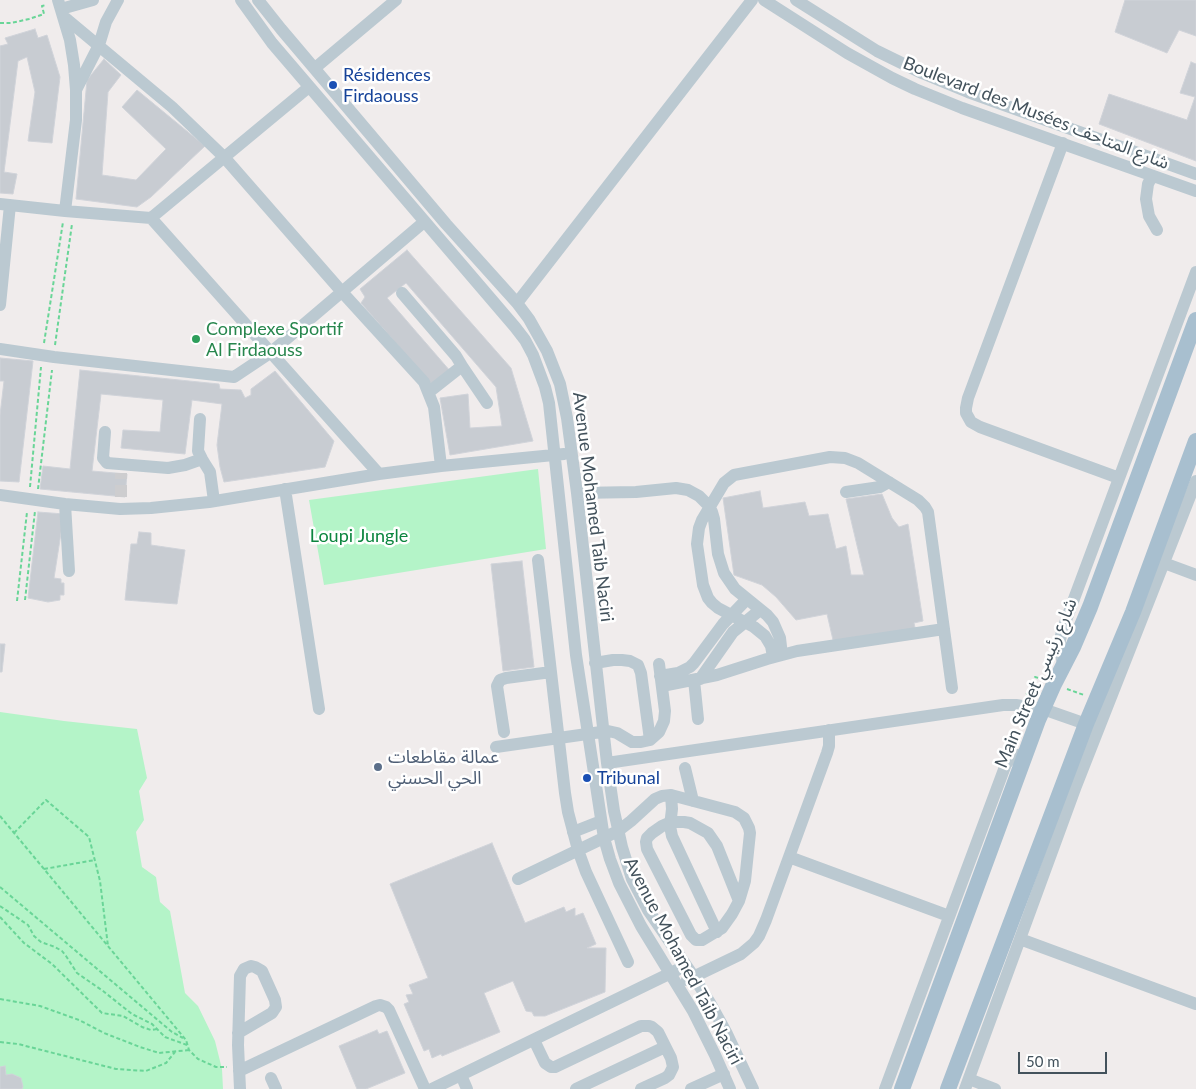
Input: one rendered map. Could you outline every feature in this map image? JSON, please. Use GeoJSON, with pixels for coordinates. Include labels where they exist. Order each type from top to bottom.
{"type":"FeatureCollection","features":[{"type":"Feature","properties":{"kind":"main road","name":"Main Street شارع رئيسي"},"geometry":{"type":"LineString","coordinates":[[902,1089],[1043,709],[1090,607],[1196,320]]}},
{"type":"Feature","properties":{"kind":"main road"},"geometry":{"type":"LineString","coordinates":[[948,1089],[1086,724],[1133,612],[1196,440]]}},
{"type":"Feature","properties":{"kind":"street"},"geometry":{"type":"LineString","coordinates":[[60,7],[93,0]]}},
{"type":"Feature","properties":{"kind":"street"},"geometry":{"type":"LineString","coordinates":[[76,90],[99,45],[106,22],[118,0]]}},
{"type":"Feature","properties":{"kind":"street","name":"Avenue Mohamed Taib Naciri"},"geometry":{"type":"LineString","coordinates":[[241,0],[272,43],[308,86],[515,326],[533,355],[549,403],[576,655],[604,838],[619,883],[641,926],[704,1031],[730,1089]]}},
{"type":"Feature","properties":{"kind":"street","name":"Avenue Mohamed Taib Naciri"},"geometry":{"type":"LineString","coordinates":[[258,0],[446,224],[517,303],[539,335],[554,368],[564,401],[607,762],[618,831],[626,864],[652,917],[694,977],[717,1016],[753,1089]]}},
{"type":"Feature","properties":{"kind":"street"},"geometry":{"type":"LineString","coordinates":[[315,68],[396,0]]}},
{"type":"Feature","properties":{"kind":"street"},"geometry":{"type":"LineString","coordinates":[[517,303],[752,0]]}},
{"type":"Feature","properties":{"kind":"street","name":"Boulevard des Musées شارع المتاحف"},"geometry":{"type":"LineString","coordinates":[[764,0],[847,53],[900,81],[954,105],[1196,192]]}},
{"type":"Feature","properties":{"kind":"street","name":"Boulevard des Musées شارع المتاحف"},"geometry":{"type":"LineString","coordinates":[[796,0],[877,51],[922,73],[968,92],[1196,174]]}},
{"type":"Feature","properties":{"kind":"street"},"geometry":{"type":"LineString","coordinates":[[60,7],[99,45],[172,107],[224,157],[424,382],[434,407],[441,466]]}},
{"type":"Feature","properties":{"kind":"street"},"geometry":{"type":"LineString","coordinates":[[60,7],[71,49],[76,90],[70,211]]}},
{"type":"Feature","properties":{"kind":"street"},"geometry":{"type":"LineString","coordinates":[[151,218],[308,86]]}},
{"type":"Feature","properties":{"kind":"street"},"geometry":{"type":"LineString","coordinates":[[1063,143],[968,398],[966,413],[971,422],[980,428],[1119,478]]}},
{"type":"Feature","properties":{"kind":"street"},"geometry":{"type":"LineString","coordinates":[[1152,176],[1148,184],[1146,200],[1149,216],[1158,230]]}},
{"type":"Feature","properties":{"kind":"street"},"geometry":{"type":"LineString","coordinates":[[0,305],[5,204],[151,218],[379,474]]}},
{"type":"Feature","properties":{"kind":"street"},"geometry":{"type":"LineString","coordinates":[[0,349],[231,377],[238,375],[270,353],[424,222]]}},
{"type":"Feature","properties":{"kind":"street"},"geometry":{"type":"LineString","coordinates":[[1064,666],[1059,645],[1062,631],[1196,272]]}},
{"type":"Feature","properties":{"kind":"street"},"geometry":{"type":"LineString","coordinates":[[402,293],[456,356],[487,403]]}},
{"type":"Feature","properties":{"kind":"street"},"geometry":{"type":"LineString","coordinates":[[429,392],[462,366]]}},
{"type":"Feature","properties":{"kind":"street"},"geometry":{"type":"LineString","coordinates":[[200,419],[198,451],[210,472],[214,501]]}},
{"type":"Feature","properties":{"kind":"street"},"geometry":{"type":"LineString","coordinates":[[105,432],[104,460],[121,469],[168,468],[202,460]]}},
{"type":"Feature","properties":{"kind":"street"},"geometry":{"type":"LineString","coordinates":[[0,495],[65,504],[120,503],[150,508],[214,501],[379,474],[571,453]]}},
{"type":"Feature","properties":{"kind":"street"},"geometry":{"type":"LineString","coordinates":[[777,656],[766,636],[712,603],[705,592],[698,552],[698,536],[702,520],[724,483],[734,475],[838,456],[852,460],[918,500],[926,507],[952,688]]}},
{"type":"Feature","properties":{"kind":"street"},"geometry":{"type":"LineString","coordinates":[[995,1089],[967,1084],[1076,786],[1196,481]]}},
{"type":"Feature","properties":{"kind":"street"},"geometry":{"type":"LineString","coordinates":[[846,492],[880,487],[889,482]]}},
{"type":"Feature","properties":{"kind":"street"},"geometry":{"type":"LineString","coordinates":[[576,493],[616,493],[682,488],[699,496],[709,506],[714,519],[718,554],[724,573],[735,589],[767,615],[777,630],[780,638],[777,656]]}},
{"type":"Feature","properties":{"kind":"street"},"geometry":{"type":"LineString","coordinates":[[285,489],[319,709]]}},
{"type":"Feature","properties":{"kind":"street"},"geometry":{"type":"LineString","coordinates":[[65,504],[69,571]]}},
{"type":"Feature","properties":{"kind":"street"},"geometry":{"type":"LineString","coordinates":[[538,560],[565,792],[573,832],[586,872],[628,962]]}},
{"type":"Feature","properties":{"kind":"street"},"geometry":{"type":"LineString","coordinates":[[1164,563],[1196,575]]}},
{"type":"Feature","properties":{"kind":"street"},"geometry":{"type":"LineString","coordinates":[[660,675],[678,673],[690,667],[731,615],[747,599]]}},
{"type":"Feature","properties":{"kind":"street"},"geometry":{"type":"LineString","coordinates":[[698,719],[697,679],[733,632],[760,610]]}},
{"type":"Feature","properties":{"kind":"street"},"geometry":{"type":"LineString","coordinates":[[660,675],[697,679],[734,670],[777,656],[813,648],[944,629]]}},
{"type":"Feature","properties":{"kind":"street"},"geometry":{"type":"LineString","coordinates":[[595,663],[622,660],[638,665],[641,673],[650,740]]}},
{"type":"Feature","properties":{"kind":"street"},"geometry":{"type":"LineString","coordinates":[[504,732],[498,686],[500,680],[551,672]]}},
{"type":"Feature","properties":{"kind":"street"},"geometry":{"type":"LineString","coordinates":[[496,747],[608,731],[617,733],[632,742],[650,740],[659,732],[664,722],[665,711],[660,675]]}},
{"type":"Feature","properties":{"kind":"street"},"geometry":{"type":"LineString","coordinates":[[607,762],[1003,705],[1043,709],[1086,724]]}},
{"type":"Feature","properties":{"kind":"street"},"geometry":{"type":"LineString","coordinates":[[432,1089],[534,1040],[674,979],[694,977],[733,959],[748,949],[763,928],[827,753],[829,730]]}},
{"type":"Feature","properties":{"kind":"street"},"geometry":{"type":"LineString","coordinates":[[886,1089],[1006,764],[1016,755],[1026,754]]}},
{"type":"Feature","properties":{"kind":"street"},"geometry":{"type":"LineString","coordinates":[[685,768],[693,801]]}},
{"type":"Feature","properties":{"kind":"street"},"geometry":{"type":"LineString","coordinates":[[671,795],[672,836],[717,932]]}},
{"type":"Feature","properties":{"kind":"street"},"geometry":{"type":"LineString","coordinates":[[518,879],[618,831],[655,799],[671,795],[735,812],[748,822],[750,833],[747,871],[742,891],[738,901],[730,919],[717,932],[702,940],[696,940],[691,935],[647,848],[646,842],[649,835],[662,826],[678,821],[690,823],[704,830],[712,837],[717,846],[738,901]]}},
{"type":"Feature","properties":{"kind":"street"},"geometry":{"type":"LineString","coordinates":[[573,832],[601,821]]}},
{"type":"Feature","properties":{"kind":"street"},"geometry":{"type":"LineString","coordinates":[[789,857],[949,916]]}},
{"type":"Feature","properties":{"kind":"street"},"geometry":{"type":"LineString","coordinates":[[1020,939],[1196,1004]]}},
{"type":"Feature","properties":{"kind":"street"},"geometry":{"type":"LineString","coordinates":[[674,979],[686,965]]}},
{"type":"Feature","properties":{"kind":"street"},"geometry":{"type":"LineString","coordinates":[[238,1033],[272,1013],[276,1007],[275,1000],[262,971],[256,966],[244,969],[240,976],[238,1033],[240,1089]]}},
{"type":"Feature","properties":{"kind":"street"},"geometry":{"type":"LineString","coordinates":[[238,1069],[380,1005],[389,1010],[425,1089]]}},
{"type":"Feature","properties":{"kind":"street"},"geometry":{"type":"LineString","coordinates":[[534,1040],[546,1063],[551,1067],[558,1066],[645,1026],[652,1027],[656,1029],[673,1063],[672,1071],[665,1078],[641,1089]]}},
{"type":"Feature","properties":{"kind":"street"},"geometry":{"type":"LineString","coordinates":[[576,1089],[665,1047]]}},
{"type":"Feature","properties":{"kind":"street"},"geometry":{"type":"LineString","coordinates":[[690,1089],[724,1074]]}},
{"type":"Feature","properties":{"kind":"street"},"geometry":{"type":"LineString","coordinates":[[461,1075],[468,1089]]}},
{"type":"Feature","properties":{"kind":"path"},"geometry":{"type":"LineString","coordinates":[[0,23],[28,19],[44,14],[42,6],[60,7]]}},
{"type":"Feature","properties":{"kind":"path"},"geometry":{"type":"LineString","coordinates":[[17,601],[54,357],[70,211]]}},
{"type":"Feature","properties":{"kind":"path"},"geometry":{"type":"LineString","coordinates":[[25,600],[33,499]]}},
{"type":"Feature","properties":{"kind":"path"},"geometry":{"type":"LineString","coordinates":[[14,833],[46,800],[89,837],[100,880],[108,946]]}},
{"type":"Feature","properties":{"kind":"path"},"geometry":{"type":"LineString","coordinates":[[0,816],[186,1040],[189,1050],[198,1059],[216,1068],[238,1069]]}},
{"type":"Feature","properties":{"kind":"path"},"geometry":{"type":"LineString","coordinates":[[44,869],[95,860]]}},
{"type":"Feature","properties":{"kind":"path"},"geometry":{"type":"LineString","coordinates":[[0,887],[172,1032],[186,1040]]}},
{"type":"Feature","properties":{"kind":"path"},"geometry":{"type":"LineString","coordinates":[[0,906],[28,925],[34,936],[41,942],[62,951],[77,973],[103,990],[132,1014],[152,1024],[165,1038],[187,1045]]}},
{"type":"Feature","properties":{"kind":"path"},"geometry":{"type":"LineString","coordinates":[[0,917],[24,943],[52,964],[102,1013],[123,1016],[142,1027],[151,1030],[157,1029]]}},
{"type":"Feature","properties":{"kind":"path"},"geometry":{"type":"LineString","coordinates":[[0,999],[40,1006],[79,1020],[140,1048],[159,1053],[189,1050]]}},
{"type":"Feature","properties":{"kind":"path"},"geometry":{"type":"LineString","coordinates":[[0,1042],[18,1044],[116,1069],[139,1071],[146,1071],[166,1063],[176,1051]]}},
{"type":"Feature","properties":{"kind":"green space","name":"Loupi Jungle"},"geometry":{"type":"Polygon","coordinates":[[[538,469],[546,549],[324,585],[309,500],[538,469]]]}},
{"type":"Feature","properties":{"kind":"green space"},"geometry":{"type":"Polygon","coordinates":[[[0,712],[137,729],[147,778],[139,791],[144,820],[136,832],[142,867],[156,877],[160,902],[170,911],[185,993],[198,1006],[215,1041],[222,1069],[223,1089],[0,1089],[0,712]]]}},
{"type":"Feature","properties":{"kind":"building"},"geometry":{"type":"Polygon","coordinates":[[[1125,0],[1196,0],[1196,36],[1179,30],[1167,53],[1115,32],[1125,0]]]}},
{"type":"Feature","properties":{"kind":"building"},"geometry":{"type":"Polygon","coordinates":[[[35,29],[38,38],[47,35],[60,77],[52,143],[28,141],[35,92],[27,57],[18,61],[4,172],[17,174],[13,194],[0,193],[0,46],[8,44],[5,38],[35,29]]]}},
{"type":"Feature","properties":{"kind":"building"},"geometry":{"type":"Polygon","coordinates":[[[104,59],[121,75],[108,92],[102,175],[136,180],[166,149],[122,107],[137,90],[205,146],[151,197],[137,207],[76,199],[87,80],[104,59]]]}},
{"type":"Feature","properties":{"kind":"building"},"geometry":{"type":"Polygon","coordinates":[[[1191,62],[1196,64],[1196,161],[1099,124],[1109,94],[1187,120],[1195,97],[1180,93],[1191,62]]]}},
{"type":"Feature","properties":{"kind":"building"},"geometry":{"type":"Polygon","coordinates":[[[407,250],[511,368],[533,441],[450,455],[440,398],[468,394],[470,428],[502,426],[496,387],[406,283],[387,298],[451,372],[434,387],[361,303],[365,297],[360,289],[407,250]]]}},
{"type":"Feature","properties":{"kind":"building"},"geometry":{"type":"Polygon","coordinates":[[[0,358],[33,361],[19,482],[0,481],[0,415],[4,381],[0,381],[0,358]]]}},
{"type":"Feature","properties":{"kind":"building"},"geometry":{"type":"Polygon","coordinates":[[[80,370],[219,384],[220,389],[241,390],[245,398],[251,395],[251,389],[275,371],[334,441],[325,467],[224,482],[217,445],[222,404],[192,400],[185,454],[121,448],[123,430],[160,432],[163,400],[101,394],[92,471],[127,474],[125,497],[40,489],[43,466],[70,469],[80,370]]]}},
{"type":"Feature","properties":{"kind":"building"},"geometry":{"type":"Polygon","coordinates":[[[760,491],[763,508],[805,502],[809,516],[828,514],[836,549],[846,546],[851,575],[864,575],[846,499],[882,494],[892,518],[899,527],[908,524],[923,621],[914,623],[916,632],[833,640],[827,614],[796,620],[776,597],[762,585],[734,575],[723,498],[760,491]]]}},
{"type":"Feature","properties":{"kind":"building"},"geometry":{"type":"Polygon","coordinates":[[[38,512],[64,514],[54,578],[61,579],[61,583],[64,583],[64,595],[60,595],[60,600],[48,602],[28,598],[38,512]]]}},
{"type":"Feature","properties":{"kind":"building"},"geometry":{"type":"Polygon","coordinates":[[[139,532],[151,533],[151,545],[185,550],[177,604],[125,600],[131,544],[137,544],[139,532]]]}},
{"type":"Feature","properties":{"kind":"building"},"geometry":{"type":"Polygon","coordinates":[[[522,561],[534,667],[503,671],[491,564],[522,561]]]}},
{"type":"Feature","properties":{"kind":"building"},"geometry":{"type":"Polygon","coordinates":[[[0,644],[5,644],[2,672],[0,672],[0,644]]]}},
{"type":"Feature","properties":{"kind":"building"},"geometry":{"type":"Polygon","coordinates":[[[492,843],[525,923],[564,907],[566,912],[575,908],[575,916],[583,913],[596,944],[587,948],[606,948],[605,992],[545,1016],[534,1016],[532,1012],[526,1011],[513,981],[484,993],[500,1032],[442,1056],[441,1054],[432,1058],[429,1049],[424,1051],[404,1004],[409,1002],[406,995],[413,994],[409,985],[428,978],[390,884],[492,843]]]}},
{"type":"Feature","properties":{"kind":"building"},"geometry":{"type":"Polygon","coordinates":[[[377,1030],[379,1034],[387,1031],[405,1073],[366,1089],[357,1089],[339,1046],[377,1030]]]}},
{"type":"Feature","properties":{"kind":"building"},"geometry":{"type":"Polygon","coordinates":[[[5,1066],[6,1075],[12,1074],[21,1078],[22,1089],[0,1089],[0,1067],[5,1066]]]}},
{"type":"Feature","properties":{"kind":"tunnel"},"geometry":{"type":"LineString","coordinates":[[121,473],[121,497]]}},
{"type":"Feature","properties":{"kind":"place","name":"Résidences Firdaouss"},"geometry":{"type":"Point","coordinates":[333,85]}},
{"type":"Feature","properties":{"kind":"place","name":"Complexe Sportif Al Firdaouss"},"geometry":{"type":"Point","coordinates":[196,339]}},
{"type":"Feature","properties":{"kind":"place","name":"عمالة مقاطعات الحي الحسني"},"geometry":{"type":"Point","coordinates":[378,767]}},
{"type":"Feature","properties":{"kind":"place","name":"Tribunal"},"geometry":{"type":"Point","coordinates":[587,778]}}]}
